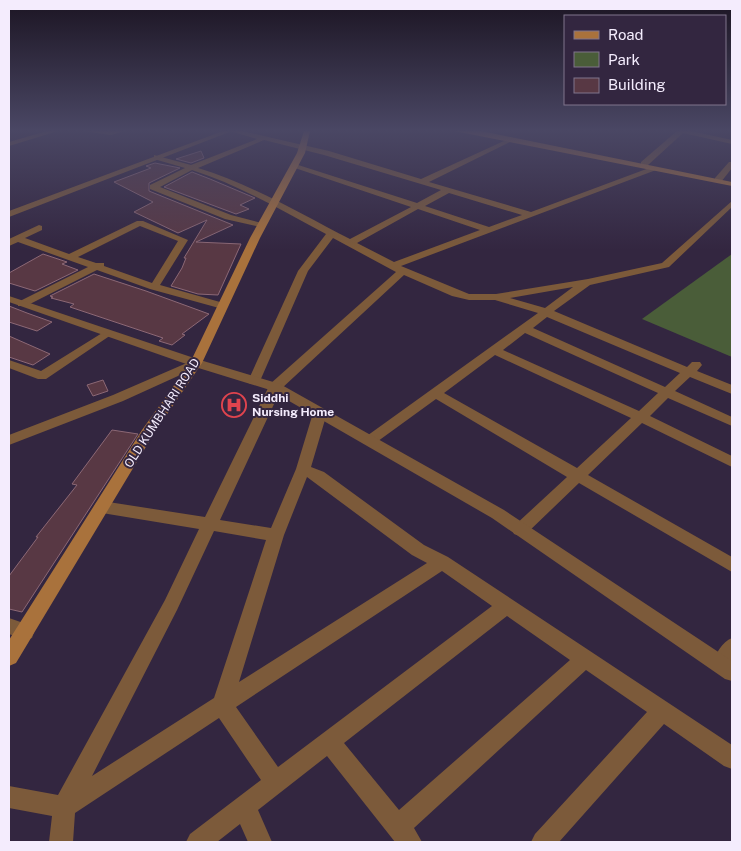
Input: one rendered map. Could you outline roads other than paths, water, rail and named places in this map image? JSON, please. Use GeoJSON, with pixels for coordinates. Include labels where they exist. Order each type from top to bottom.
{"type":"FeatureCollection","features":[{"type":"Feature","properties":{"kind":"main road","name":"OLD KUMBHARI ROAD"},"geometry":{"type":"LineString","coordinates":[[9,658],[17,629],[102,507],[147,433],[196,363],[262,226],[276,204],[292,171]]}},
{"type":"Feature","properties":{"kind":"main road"},"geometry":{"type":"LineString","coordinates":[[656,171],[705,180],[718,180]]}},
{"type":"Feature","properties":{"kind":"main road"},"geometry":{"type":"LineString","coordinates":[[675,171],[732,184]]}},
{"type":"Feature","properties":{"kind":"street"},"geometry":{"type":"LineString","coordinates":[[9,214],[121,171]]}},
{"type":"Feature","properties":{"kind":"street"},"geometry":{"type":"LineString","coordinates":[[186,171],[153,187],[228,218],[262,226]]}},
{"type":"Feature","properties":{"kind":"street"},"geometry":{"type":"LineString","coordinates":[[199,171],[276,204],[399,268],[456,294],[469,297],[496,297],[588,282],[665,265],[732,204]]}},
{"type":"Feature","properties":{"kind":"street"},"geometry":{"type":"LineString","coordinates":[[214,176],[219,171]]}},
{"type":"Feature","properties":{"kind":"street"},"geometry":{"type":"LineString","coordinates":[[312,171],[488,230]]}},
{"type":"Feature","properties":{"kind":"street"},"geometry":{"type":"LineString","coordinates":[[385,171],[531,215]]}},
{"type":"Feature","properties":{"kind":"street"},"geometry":{"type":"LineString","coordinates":[[422,182],[446,171]]}},
{"type":"Feature","properties":{"kind":"street"},"geometry":{"type":"LineString","coordinates":[[61,842],[64,807],[171,605],[275,387],[399,268],[488,230],[650,171]]}},
{"type":"Feature","properties":{"kind":"street"},"geometry":{"type":"LineString","coordinates":[[718,180],[726,171]]}},
{"type":"Feature","properties":{"kind":"street"},"geometry":{"type":"LineString","coordinates":[[350,243],[448,190]]}},
{"type":"Feature","properties":{"kind":"street"},"geometry":{"type":"LineString","coordinates":[[70,258],[140,223],[145,223],[183,240],[154,287]]}},
{"type":"Feature","properties":{"kind":"street"},"geometry":{"type":"LineString","coordinates":[[13,241],[39,228]]}},
{"type":"Feature","properties":{"kind":"street"},"geometry":{"type":"LineString","coordinates":[[254,381],[302,271],[332,233]]}},
{"type":"Feature","properties":{"kind":"street"},"geometry":{"type":"LineString","coordinates":[[13,241],[100,265],[154,287],[223,306]]}},
{"type":"Feature","properties":{"kind":"street"},"geometry":{"type":"LineString","coordinates":[[15,301],[100,265]]}},
{"type":"Feature","properties":{"kind":"street"},"geometry":{"type":"LineString","coordinates":[[369,441],[588,282]]}},
{"type":"Feature","properties":{"kind":"street"},"geometry":{"type":"LineString","coordinates":[[496,297],[546,312],[692,369],[732,390]]}},
{"type":"Feature","properties":{"kind":"street"},"geometry":{"type":"LineString","coordinates":[[15,301],[196,363],[275,387],[520,530],[727,668],[732,647]]}},
{"type":"Feature","properties":{"kind":"street"},"geometry":{"type":"LineString","coordinates":[[524,328],[732,422]]}},
{"type":"Feature","properties":{"kind":"street"},"geometry":{"type":"LineString","coordinates":[[9,364],[42,376],[107,333]]}},
{"type":"Feature","properties":{"kind":"street"},"geometry":{"type":"LineString","coordinates":[[494,350],[641,417],[732,462]]}},
{"type":"Feature","properties":{"kind":"street"},"geometry":{"type":"LineString","coordinates":[[9,440],[118,398],[196,363]]}},
{"type":"Feature","properties":{"kind":"street"},"geometry":{"type":"LineString","coordinates":[[520,530],[692,369]]}},
{"type":"Feature","properties":{"kind":"street"},"geometry":{"type":"LineString","coordinates":[[9,376],[28,371]]}},
{"type":"Feature","properties":{"kind":"street"},"geometry":{"type":"LineString","coordinates":[[435,393],[732,565]]}},
{"type":"Feature","properties":{"kind":"street"},"geometry":{"type":"LineString","coordinates":[[222,705],[276,535],[303,469],[320,413]]}},
{"type":"Feature","properties":{"kind":"street"},"geometry":{"type":"LineString","coordinates":[[303,469],[319,476],[418,550],[442,562],[732,758]]}},
{"type":"Feature","properties":{"kind":"street"},"geometry":{"type":"LineString","coordinates":[[102,507],[276,535]]}},
{"type":"Feature","properties":{"kind":"street"},"geometry":{"type":"LineString","coordinates":[[9,797],[64,807],[442,562]]}},
{"type":"Feature","properties":{"kind":"street"},"geometry":{"type":"LineString","coordinates":[[198,842],[506,606]]}},
{"type":"Feature","properties":{"kind":"street"},"geometry":{"type":"LineString","coordinates":[[330,741],[404,835],[584,659]]}},
{"type":"Feature","properties":{"kind":"street"},"geometry":{"type":"LineString","coordinates":[[222,705],[276,783]]}},
{"type":"Feature","properties":{"kind":"street"},"geometry":{"type":"LineString","coordinates":[[543,842],[662,711]]}},
{"type":"Feature","properties":{"kind":"street"},"geometry":{"type":"LineString","coordinates":[[244,807],[260,842]]}},
{"type":"Feature","properties":{"kind":"place","name":"Siddhi Nursing Home"},"geometry":{"type":"Point","coordinates":[234,405]}}]}
